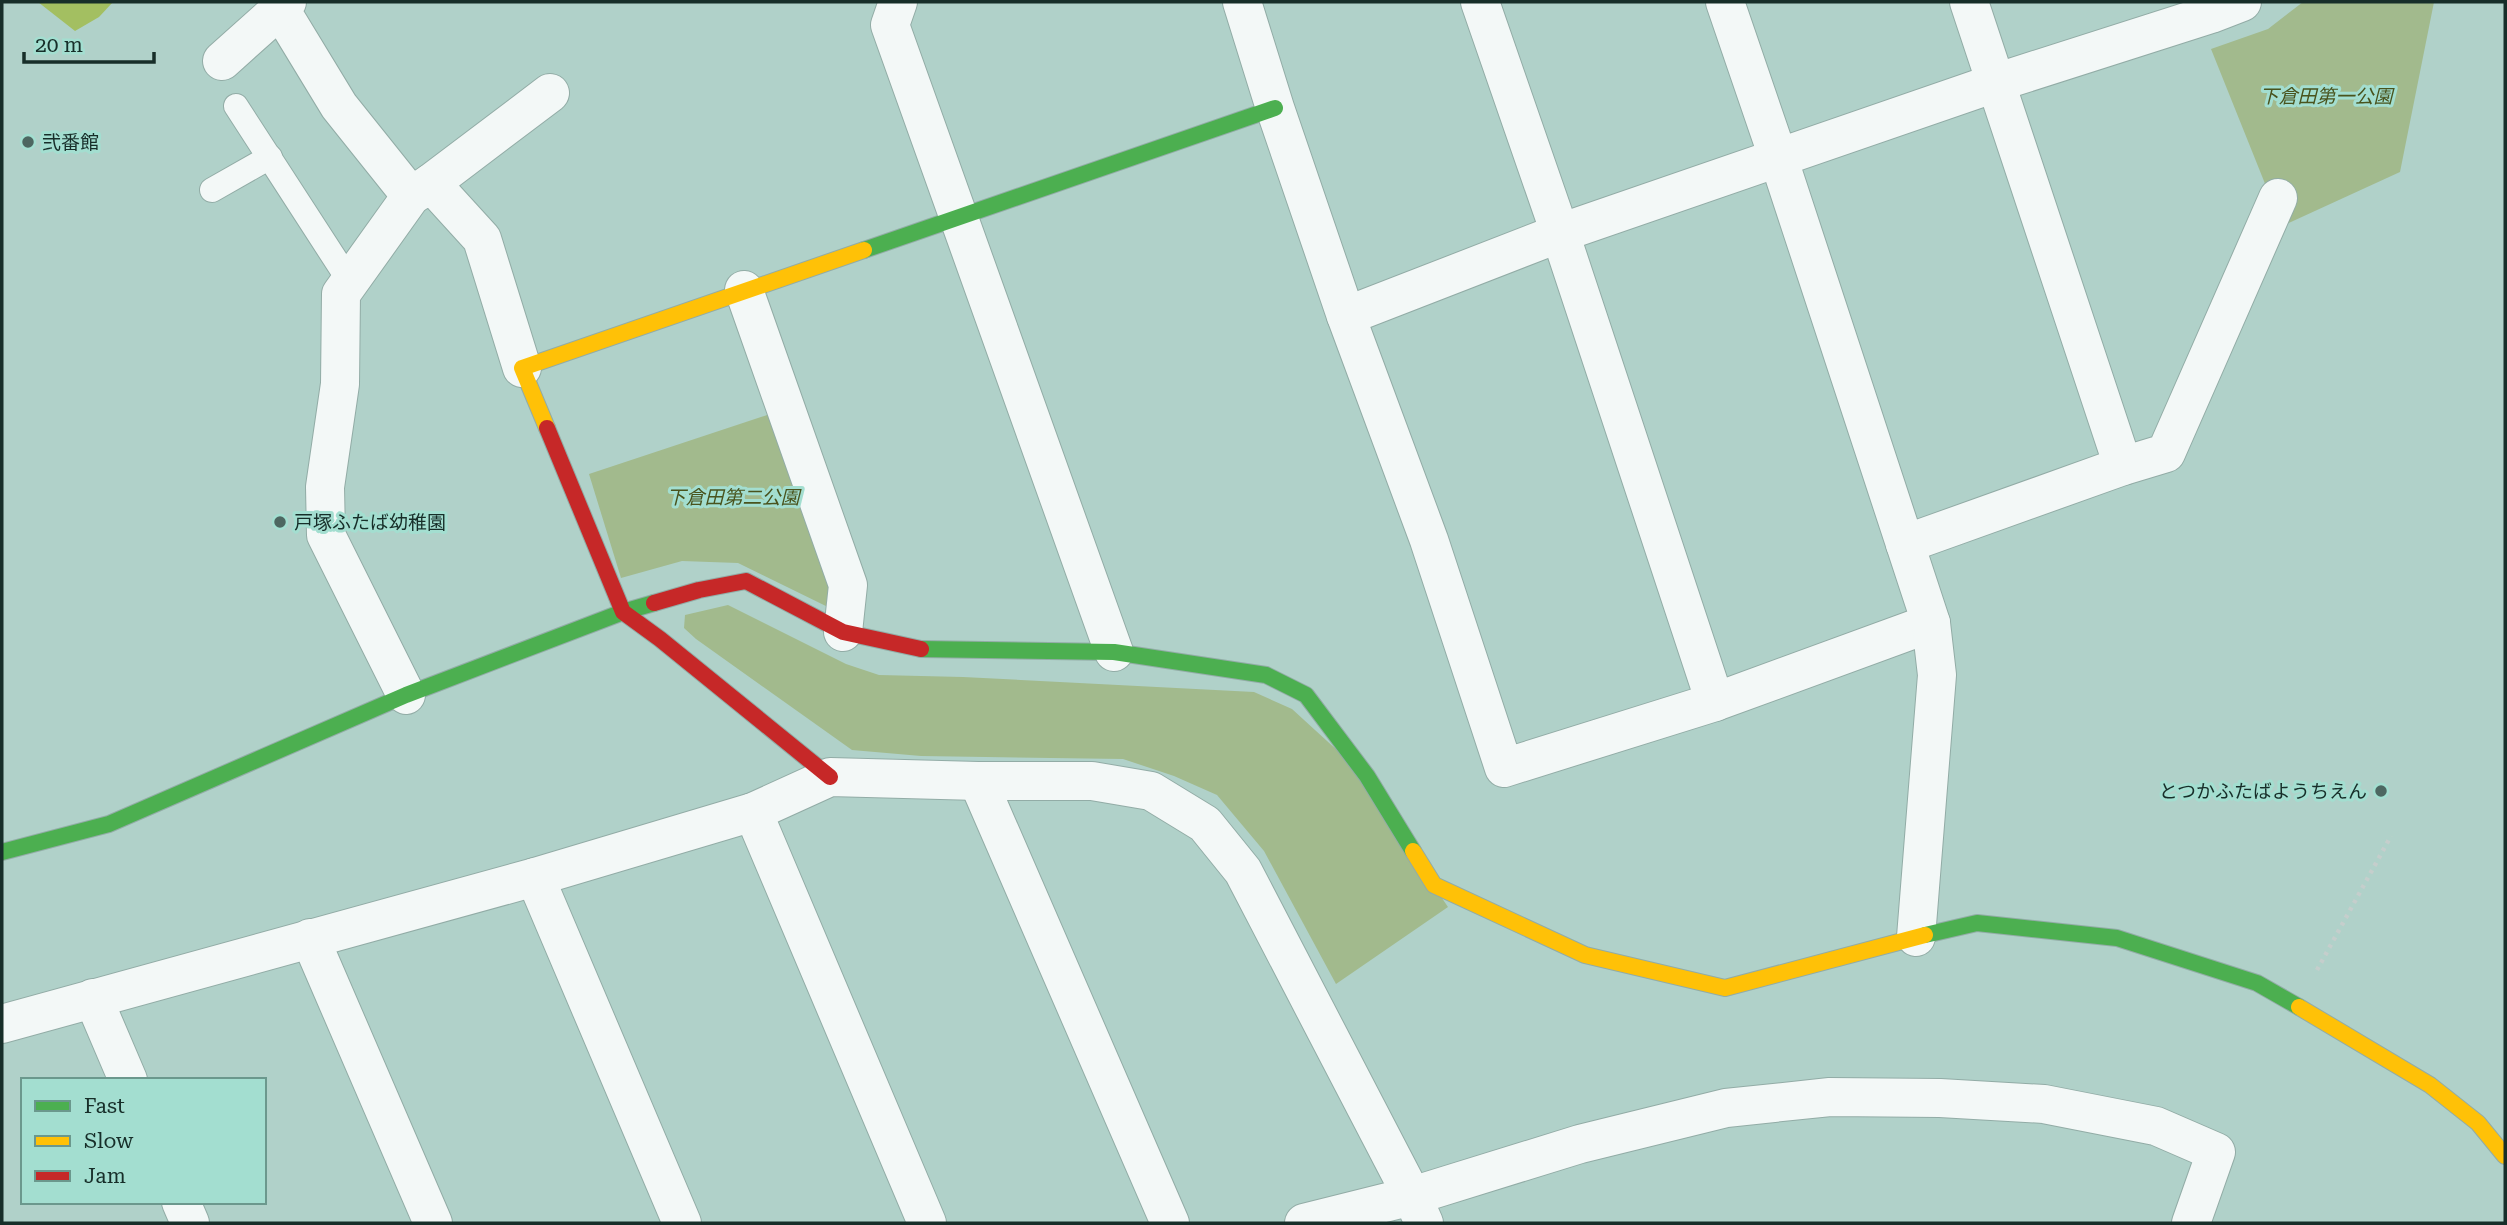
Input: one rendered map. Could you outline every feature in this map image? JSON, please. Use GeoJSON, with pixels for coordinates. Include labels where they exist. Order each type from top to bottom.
{"type":"FeatureCollection","features":[{"type":"Feature","properties":{"kind":"street"},"geometry":{"type":"LineString","coordinates":[[898,2],[890,25],[1114,652]]}},
{"type":"Feature","properties":{"kind":"street"},"geometry":{"type":"LineString","coordinates":[[1242,2],[1346,316],[1429,540],[1504,768],[1715,702],[1931,623]]}},
{"type":"Feature","properties":{"kind":"street"},"geometry":{"type":"LineString","coordinates":[[1480,2],[1560,233],[1715,702]]}},
{"type":"Feature","properties":{"kind":"street"},"geometry":{"type":"LineString","coordinates":[[1725,2],[1779,157],[1931,623],[1937,675],[1916,937]]}},
{"type":"Feature","properties":{"kind":"street"},"geometry":{"type":"LineString","coordinates":[[1969,2],[1998,82],[2123,466]]}},
{"type":"Feature","properties":{"kind":"street"},"geometry":{"type":"LineString","coordinates":[[222,61],[284,6],[339,106],[421,190],[482,239],[522,368],[622,612],[660,639],[830,777]]}},
{"type":"Feature","properties":{"kind":"street"},"geometry":{"type":"LineString","coordinates":[[1346,316],[1560,233],[2220,6]]}},
{"type":"Feature","properties":{"kind":"street"},"geometry":{"type":"LineString","coordinates":[[406,695],[326,535],[325,487],[340,384],[341,294],[421,190],[550,93]]}},
{"type":"Feature","properties":{"kind":"street"},"geometry":{"type":"LineString","coordinates":[[522,368],[1275,108]]}},
{"type":"Feature","properties":{"kind":"street"},"geometry":{"type":"LineString","coordinates":[[1905,544],[2166,453],[2278,198]]}},
{"type":"Feature","properties":{"kind":"street"},"geometry":{"type":"LineString","coordinates":[[744,290],[848,585],[843,632]]}},
{"type":"Feature","properties":{"kind":"street"},"geometry":{"type":"LineString","coordinates":[[2,852],[109,824],[406,695],[622,612],[699,590],[746,581],[843,632],[929,651],[1114,652],[1266,675],[1306,695],[1367,776],[1434,885],[1585,955],[1725,988],[1977,923],[2117,938],[2257,983],[2430,1085],[2478,1123],[2505,1156]]}},
{"type":"Feature","properties":{"kind":"street"},"geometry":{"type":"LineString","coordinates":[[2,1024],[535,877],[753,812],[830,777],[1092,781],[1151,791],[1205,824],[1243,871],[1418,1210]]}},
{"type":"Feature","properties":{"kind":"street"},"geometry":{"type":"LineString","coordinates":[[978,781],[1170,1223]]}},
{"type":"Feature","properties":{"kind":"street"},"geometry":{"type":"LineString","coordinates":[[753,812],[927,1223]]}},
{"type":"Feature","properties":{"kind":"street"},"geometry":{"type":"LineString","coordinates":[[535,877],[682,1223]]}},
{"type":"Feature","properties":{"kind":"street"},"geometry":{"type":"LineString","coordinates":[[310,938],[433,1223]]}},
{"type":"Feature","properties":{"kind":"street"},"geometry":{"type":"LineString","coordinates":[[93,998],[127,1078]]}},
{"type":"Feature","properties":{"kind":"street"},"geometry":{"type":"LineString","coordinates":[[1304,1223],[1418,1210],[1580,1144],[1726,1108],[1830,1097],[1940,1098],[2045,1104],[2156,1126],[2216,1152],[2191,1223]]}},
{"type":"Feature","properties":{"kind":"street"},"geometry":{"type":"LineString","coordinates":[[182,1204],[190,1223]]}},
{"type":"Feature","properties":{"kind":"lane"},"geometry":{"type":"LineString","coordinates":[[236,106],[350,282]]}},
{"type":"Feature","properties":{"kind":"lane"},"geometry":{"type":"LineString","coordinates":[[212,190],[270,157]]}},
{"type":"Feature","properties":{"kind":"path"},"geometry":{"type":"LineString","coordinates":[[2319,967],[2391,836]]}},
{"type":"Feature","properties":{"kind":"green space"},"geometry":{"type":"Polygon","coordinates":[[[38,2],[113,2],[99,17],[75,31],[38,2]]]}},
{"type":"Feature","properties":{"kind":"green space","name":"下倉田第一公園"},"geometry":{"type":"Polygon","coordinates":[[[2303,2],[2434,2],[2400,172],[2282,226],[2211,49],[2268,29],[2303,2]]]}},
{"type":"Feature","properties":{"kind":"green space","name":"下倉田第二公園"},"geometry":{"type":"Polygon","coordinates":[[[776,412],[833,589],[832,609],[738,563],[682,561],[621,578],[589,474],[776,412]]]}},
{"type":"Feature","properties":{"kind":"green space"},"geometry":{"type":"Polygon","coordinates":[[[728,605],[846,664],[879,675],[1254,692],[1292,709],[1350,762],[1448,907],[1336,984],[1264,851],[1217,795],[1174,776],[1123,759],[921,756],[852,750],[684,628],[685,615],[728,605]]]}},
{"type":"Feature","properties":{"kind":"traffic: fast"},"geometry":{"type":"LineString","coordinates":[[864,250],[1275,108]]}},
{"type":"Feature","properties":{"kind":"traffic: fast"},"geometry":{"type":"LineString","coordinates":[[2,852],[109,824],[406,695],[623,612],[654,603]]}},
{"type":"Feature","properties":{"kind":"traffic: fast"},"geometry":{"type":"LineString","coordinates":[[921,649],[1114,652],[1266,675],[1306,695],[1367,776],[1413,851]]}},
{"type":"Feature","properties":{"kind":"traffic: fast"},"geometry":{"type":"LineString","coordinates":[[1925,935],[1977,923],[2117,938],[2257,983],[2299,1007]]}},
{"type":"Feature","properties":{"kind":"traffic: slow"},"geometry":{"type":"LineString","coordinates":[[547,428],[522,368],[864,250]]}},
{"type":"Feature","properties":{"kind":"traffic: slow"},"geometry":{"type":"LineString","coordinates":[[1413,851],[1434,885],[1585,955],[1725,988],[1925,935]]}},
{"type":"Feature","properties":{"kind":"traffic: slow"},"geometry":{"type":"LineString","coordinates":[[2299,1007],[2430,1085],[2478,1123],[2505,1156]]}},
{"type":"Feature","properties":{"kind":"traffic: jam"},"geometry":{"type":"LineString","coordinates":[[547,428],[623,612],[830,777]]}},
{"type":"Feature","properties":{"kind":"traffic: jam"},"geometry":{"type":"LineString","coordinates":[[654,603],[699,590],[746,581],[843,632],[921,649]]}},
{"type":"Feature","properties":{"kind":"place","name":"弐番館"},"geometry":{"type":"Point","coordinates":[28,142]}},
{"type":"Feature","properties":{"kind":"place","name":"戸塚ふたば幼稚園"},"geometry":{"type":"Point","coordinates":[280,522]}},
{"type":"Feature","properties":{"kind":"place","name":"とつかふたばようちえん"},"geometry":{"type":"Point","coordinates":[2381,791]}}]}
